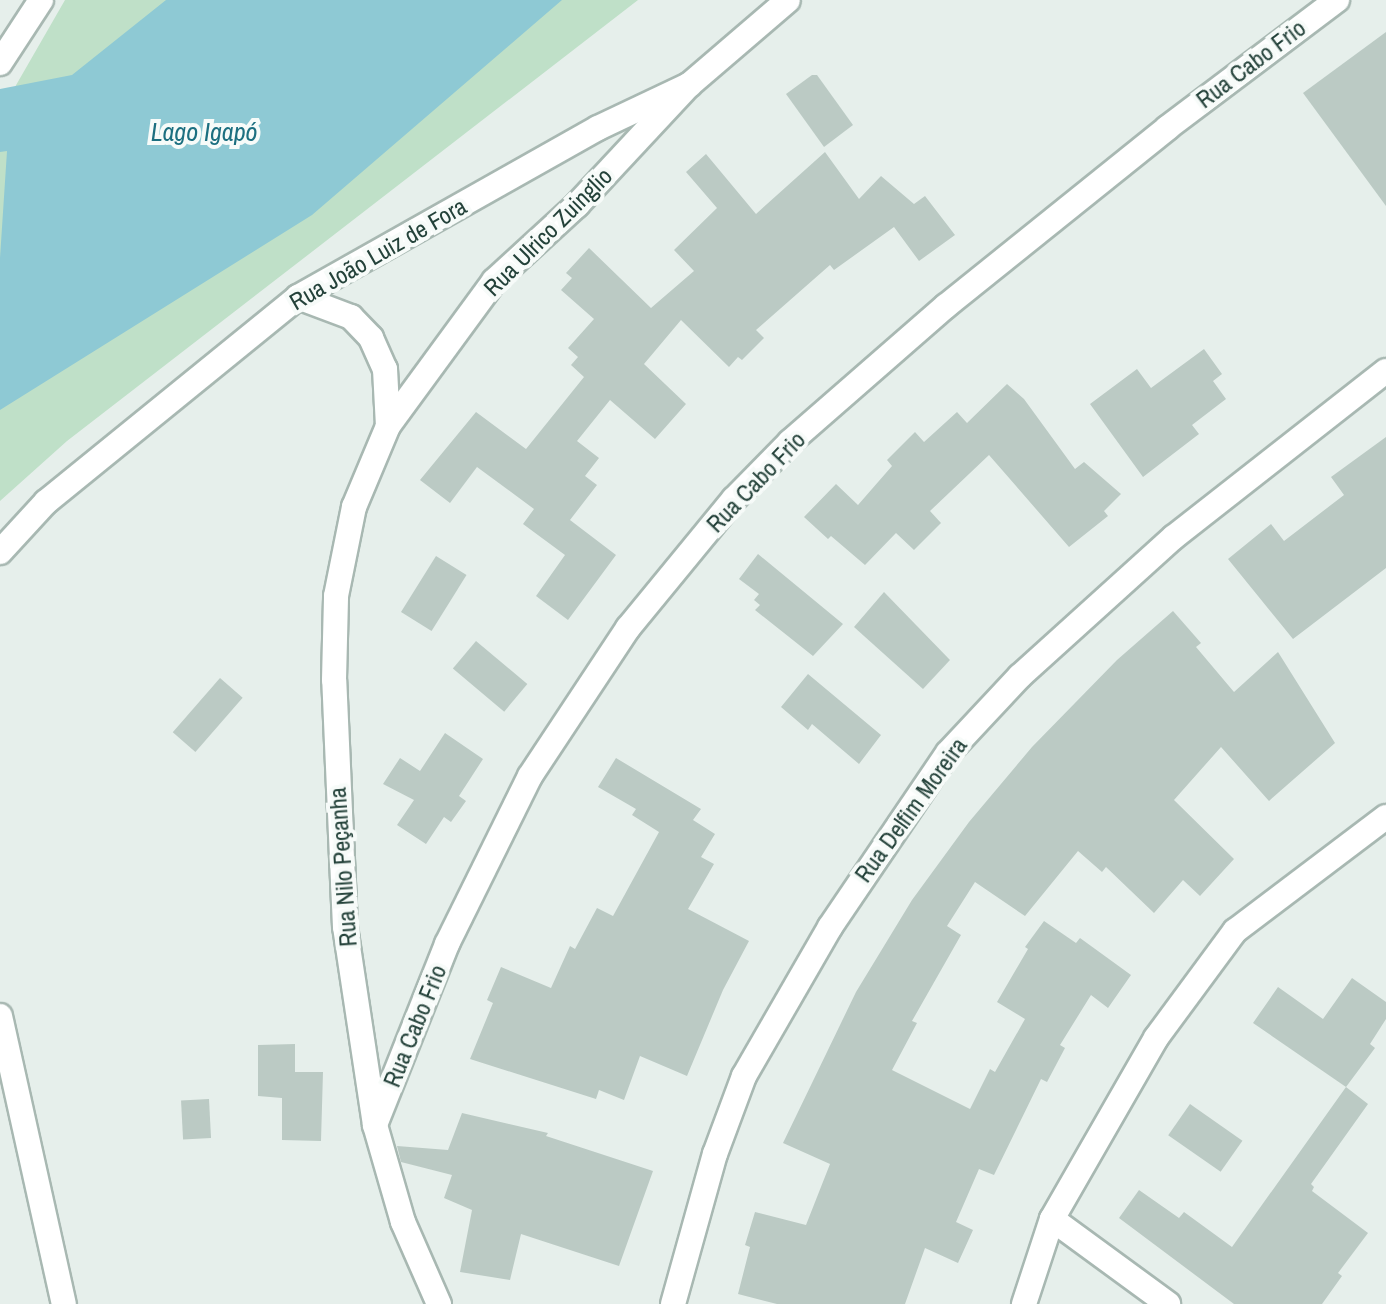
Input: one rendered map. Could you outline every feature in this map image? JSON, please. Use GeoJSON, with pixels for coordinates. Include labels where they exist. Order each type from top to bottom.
{"type":"FeatureCollection","features":[{"type":"Feature","properties":{"kind":"street"},"geometry":{"type":"LineString","coordinates":[[4,56],[41,0]]}},
{"type":"Feature","properties":{"kind":"street","name":"Rua João Luiz de Fora"},"geometry":{"type":"LineString","coordinates":[[0,552],[46,502],[298,297],[598,128],[689,85],[788,0]]}},
{"type":"Feature","properties":{"kind":"street","name":"Rua Cabo Frio"},"geometry":{"type":"LineString","coordinates":[[375,1125],[447,944],[530,776],[628,628],[734,499],[790,442],[946,306],[1167,128],[1337,0]]}},
{"type":"Feature","properties":{"kind":"street","name":"Rua Ulrico Zuinglio"},"geometry":{"type":"LineString","coordinates":[[388,426],[494,281],[577,205],[689,85]]}},
{"type":"Feature","properties":{"kind":"street"},"geometry":{"type":"LineString","coordinates":[[298,297],[351,317],[371,338],[385,369],[388,426]]}},
{"type":"Feature","properties":{"kind":"street","name":"Rua Delfim Moreira"},"geometry":{"type":"LineString","coordinates":[[673,1304],[715,1154],[744,1076],[830,927],[948,753],[1020,676],[1174,537],[1386,371]]}},
{"type":"Feature","properties":{"kind":"street","name":"Rua Nilo Peçanha"},"geometry":{"type":"LineString","coordinates":[[388,426],[354,507],[336,596],[334,680],[345,927],[375,1125],[403,1222],[439,1304]]}},
{"type":"Feature","properties":{"kind":"street"},"geometry":{"type":"LineString","coordinates":[[1024,1304],[1052,1219],[1156,1038],[1235,931],[1386,817]]}},
{"type":"Feature","properties":{"kind":"street"},"geometry":{"type":"LineString","coordinates":[[0,1016],[64,1304]]}},
{"type":"Feature","properties":{"kind":"street"},"geometry":{"type":"LineString","coordinates":[[1052,1219],[1168,1304]]}},
{"type":"Feature","properties":{"kind":"green space","name":"Lago Igapó"},"geometry":{"type":"Polygon","coordinates":[[[65,0],[638,0],[67,441],[0,501],[0,113],[65,0]]]}},
{"type":"Feature","properties":{"kind":"water","name":"Lago Igapó"},"geometry":{"type":"Polygon","coordinates":[[[166,0],[562,0],[312,215],[0,410],[0,258],[7,151],[0,152],[0,89],[72,75],[166,0]]]}},
{"type":"Feature","properties":{"kind":"building"},"geometry":{"type":"Polygon","coordinates":[[[1386,32],[1386,206],[1303,93],[1386,32]]]}},
{"type":"Feature","properties":{"kind":"building"},"geometry":{"type":"Polygon","coordinates":[[[812,75],[817,75],[853,125],[824,147],[786,94],[812,75]]]}},
{"type":"Feature","properties":{"kind":"building"},"geometry":{"type":"Polygon","coordinates":[[[825,152],[859,199],[881,176],[914,204],[925,196],[955,235],[919,261],[894,227],[834,270],[830,265],[756,330],[764,338],[742,360],[738,357],[729,367],[681,320],[644,364],[686,404],[655,439],[610,400],[577,441],[599,458],[585,476],[597,485],[570,520],[616,555],[568,620],[536,596],[565,555],[523,524],[534,509],[477,467],[450,503],[420,480],[476,412],[526,449],[584,377],[571,365],[578,357],[568,348],[594,319],[561,290],[572,278],[566,273],[589,248],[651,308],[694,271],[674,250],[717,208],[686,172],[706,154],[756,214],[825,152]]]}},
{"type":"Feature","properties":{"kind":"building"},"geometry":{"type":"Polygon","coordinates":[[[1204,349],[1222,374],[1213,381],[1226,399],[1192,425],[1199,434],[1143,477],[1090,404],[1137,369],[1151,388],[1204,349]]]}},
{"type":"Feature","properties":{"kind":"building"},"geometry":{"type":"Polygon","coordinates":[[[1007,384],[1024,399],[1075,469],[1084,462],[1121,494],[1104,511],[1108,516],[1069,547],[989,455],[930,511],[941,523],[914,550],[896,533],[865,565],[831,536],[828,539],[804,517],[836,484],[858,505],[892,466],[887,460],[915,432],[924,442],[957,412],[967,423],[1007,384]]]}},
{"type":"Feature","properties":{"kind":"building"},"geometry":{"type":"Polygon","coordinates":[[[1386,437],[1386,568],[1293,639],[1228,559],[1271,524],[1284,541],[1344,495],[1331,477],[1386,437]]]}},
{"type":"Feature","properties":{"kind":"building"},"geometry":{"type":"Polygon","coordinates":[[[758,554],[843,624],[813,656],[755,610],[760,605],[754,600],[759,594],[739,579],[758,554]]]}},
{"type":"Feature","properties":{"kind":"building"},"geometry":{"type":"Polygon","coordinates":[[[436,556],[467,575],[432,631],[401,612],[436,556]]]}},
{"type":"Feature","properties":{"kind":"building"},"geometry":{"type":"Polygon","coordinates":[[[884,592],[950,660],[923,689],[854,627],[884,592]]]}},
{"type":"Feature","properties":{"kind":"building"},"geometry":{"type":"Polygon","coordinates":[[[1173,611],[1201,643],[1196,647],[1234,692],[1278,652],[1335,743],[1269,801],[1221,747],[1174,800],[1234,859],[1200,896],[1183,880],[1154,913],[1106,867],[1102,872],[1078,851],[1025,916],[975,882],[947,926],[961,935],[912,1021],[917,1023],[892,1070],[970,1109],[990,1069],[995,1072],[1025,1019],[997,1002],[1028,949],[1025,947],[1044,921],[1076,943],[1080,938],[1131,975],[1108,1008],[1091,995],[1060,1045],[1065,1048],[1047,1082],[1041,1079],[994,1175],[979,1169],[956,1222],[973,1230],[958,1263],[925,1248],[905,1304],[777,1304],[738,1294],[750,1247],[745,1245],[755,1212],[806,1225],[830,1164],[783,1143],[856,992],[912,900],[969,822],[1032,747],[1117,660],[1173,611]]]}},
{"type":"Feature","properties":{"kind":"building"},"geometry":{"type":"Polygon","coordinates":[[[476,641],[527,684],[504,712],[453,669],[476,641]]]}},
{"type":"Feature","properties":{"kind":"building"},"geometry":{"type":"Polygon","coordinates":[[[808,674],[881,735],[859,764],[812,724],[808,730],[781,707],[808,674]]]}},
{"type":"Feature","properties":{"kind":"building"},"geometry":{"type":"Polygon","coordinates":[[[220,678],[243,698],[195,752],[173,732],[220,678]]]}},
{"type":"Feature","properties":{"kind":"building"},"geometry":{"type":"Polygon","coordinates":[[[445,733],[483,759],[459,796],[466,801],[451,822],[444,817],[426,844],[397,825],[414,800],[383,784],[400,758],[420,771],[445,733]]]}},
{"type":"Feature","properties":{"kind":"building"},"geometry":{"type":"Polygon","coordinates":[[[616,758],[701,809],[693,820],[715,834],[701,857],[714,864],[688,909],[749,941],[723,990],[687,1076],[640,1056],[624,1100],[599,1090],[596,1099],[470,1059],[493,1003],[487,1000],[501,967],[551,988],[570,946],[575,949],[597,908],[613,916],[659,832],[632,815],[636,809],[598,787],[616,758]]]}},
{"type":"Feature","properties":{"kind":"building"},"geometry":{"type":"Polygon","coordinates":[[[1352,978],[1386,1002],[1386,1019],[1370,1044],[1375,1048],[1346,1087],[1253,1023],[1278,987],[1323,1019],[1352,978]]]}},
{"type":"Feature","properties":{"kind":"building"},"geometry":{"type":"Polygon","coordinates":[[[295,1044],[295,1072],[323,1072],[321,1141],[282,1140],[282,1098],[258,1096],[258,1045],[295,1044]]]}},
{"type":"Feature","properties":{"kind":"building"},"geometry":{"type":"Polygon","coordinates":[[[1346,1087],[1368,1104],[1311,1184],[1314,1187],[1312,1191],[1368,1233],[1338,1273],[1342,1276],[1322,1304],[1234,1304],[1119,1218],[1139,1190],[1179,1218],[1184,1212],[1232,1247],[1346,1087]]]}},
{"type":"Feature","properties":{"kind":"building"},"geometry":{"type":"Polygon","coordinates":[[[209,1099],[211,1138],[183,1139],[181,1100],[209,1099]]]}},
{"type":"Feature","properties":{"kind":"building"},"geometry":{"type":"Polygon","coordinates":[[[1190,1104],[1242,1141],[1221,1172],[1168,1135],[1190,1104]]]}},
{"type":"Feature","properties":{"kind":"building"},"geometry":{"type":"Polygon","coordinates":[[[462,1113],[548,1133],[546,1136],[653,1171],[619,1266],[521,1234],[510,1280],[460,1272],[472,1210],[444,1198],[452,1175],[401,1162],[397,1146],[448,1150],[462,1113]]]}}]}
